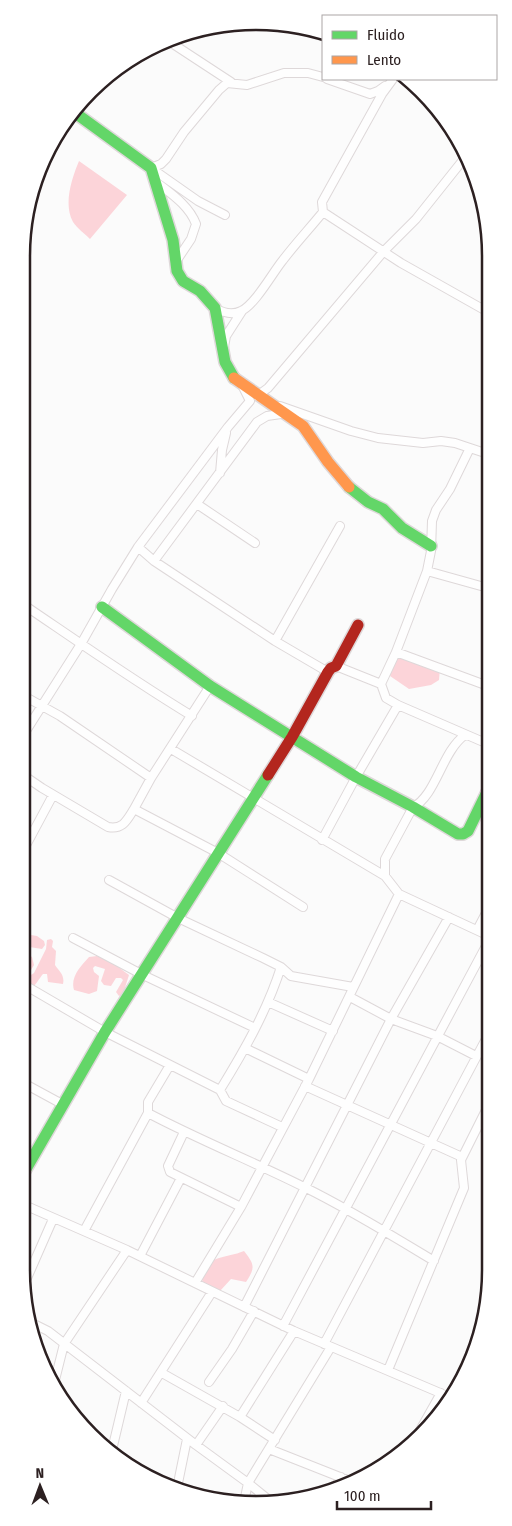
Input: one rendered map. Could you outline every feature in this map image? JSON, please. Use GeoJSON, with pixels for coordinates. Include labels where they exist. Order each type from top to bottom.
{"type":"FeatureCollection","features":[{"type":"Feature","properties":{"kind":"street"},"geometry":{"type":"LineString","coordinates":[[175,45],[230,82],[247,85],[284,73],[308,73],[322,77]]}},
{"type":"Feature","properties":{"kind":"street"},"geometry":{"type":"LineString","coordinates":[[331,80],[370,94],[378,91],[392,80]]}},
{"type":"Feature","properties":{"kind":"street"},"geometry":{"type":"LineString","coordinates":[[223,355],[226,336],[242,311],[255,299],[282,260],[323,212],[322,202],[382,94],[392,80]]}},
{"type":"Feature","properties":{"kind":"street"},"geometry":{"type":"LineString","coordinates":[[151,168],[161,164],[166,159],[184,132],[219,90],[230,82]]}},
{"type":"Feature","properties":{"kind":"street"},"geometry":{"type":"LineString","coordinates":[[79,116],[198,201],[225,215]]}},
{"type":"Feature","properties":{"kind":"street"},"geometry":{"type":"LineString","coordinates":[[30,724],[81,644],[138,546],[228,427],[255,398],[268,388],[384,251],[416,219],[462,163]]}},
{"type":"Feature","properties":{"kind":"street"},"geometry":{"type":"LineString","coordinates":[[151,168],[173,240],[175,264],[183,281],[188,286],[200,291],[222,312],[242,311]]}},
{"type":"Feature","properties":{"kind":"street"},"geometry":{"type":"LineString","coordinates":[[155,181],[181,202],[190,212],[196,224],[191,239],[175,264]]}},
{"type":"Feature","properties":{"kind":"street"},"geometry":{"type":"LineString","coordinates":[[323,212],[401,263],[482,309]]}},
{"type":"Feature","properties":{"kind":"street"},"geometry":{"type":"LineString","coordinates":[[216,308],[223,355],[229,371],[255,398],[351,431],[378,438],[423,443],[456,442],[482,452]]}},
{"type":"Feature","properties":{"kind":"street"},"geometry":{"type":"LineString","coordinates":[[275,405],[303,426],[348,488],[368,502],[383,509],[402,528],[431,546]]}},
{"type":"Feature","properties":{"kind":"street"},"geometry":{"type":"LineString","coordinates":[[154,561],[257,422],[267,416],[299,412]]}},
{"type":"Feature","properties":{"kind":"street"},"geometry":{"type":"LineString","coordinates":[[220,473],[222,446],[228,427]]}},
{"type":"Feature","properties":{"kind":"street"},"geometry":{"type":"LineString","coordinates":[[470,448],[432,520],[431,546],[426,571],[396,652],[381,684],[386,698],[398,705],[482,742]]}},
{"type":"Feature","properties":{"kind":"street"},"geometry":{"type":"LineString","coordinates":[[197,504],[255,543]]}},
{"type":"Feature","properties":{"kind":"street"},"geometry":{"type":"LineString","coordinates":[[275,641],[340,526]]}},
{"type":"Feature","properties":{"kind":"street"},"geometry":{"type":"LineString","coordinates":[[138,546],[154,561],[275,641],[332,669],[381,684]]}},
{"type":"Feature","properties":{"kind":"street"},"geometry":{"type":"LineString","coordinates":[[426,571],[482,586]]}},
{"type":"Feature","properties":{"kind":"street"},"geometry":{"type":"LineString","coordinates":[[102,607],[210,686],[356,777],[414,807],[453,832],[463,834],[468,831],[482,802]]}},
{"type":"Feature","properties":{"kind":"street"},"geometry":{"type":"LineString","coordinates":[[30,609],[132,680],[192,716]]}},
{"type":"Feature","properties":{"kind":"street"},"geometry":{"type":"LineString","coordinates":[[30,1162],[105,1032],[252,797],[292,737],[358,625]]}},
{"type":"Feature","properties":{"kind":"street"},"geometry":{"type":"LineString","coordinates":[[396,652],[482,684]]}},
{"type":"Feature","properties":{"kind":"street"},"geometry":{"type":"LineString","coordinates":[[30,780],[108,827],[116,828],[122,826],[210,686]]}},
{"type":"Feature","properties":{"kind":"street"},"geometry":{"type":"LineString","coordinates":[[30,700],[60,716],[151,778]]}},
{"type":"Feature","properties":{"kind":"street"},"geometry":{"type":"LineString","coordinates":[[322,840],[398,705]]}},
{"type":"Feature","properties":{"kind":"street"},"geometry":{"type":"LineString","coordinates":[[384,876],[385,859],[414,807],[420,803],[430,789],[455,743],[465,735]]}},
{"type":"Feature","properties":{"kind":"street"},"geometry":{"type":"LineString","coordinates":[[171,749],[384,876],[399,894],[482,932]]}},
{"type":"Feature","properties":{"kind":"street"},"geometry":{"type":"LineString","coordinates":[[30,838],[53,795]]}},
{"type":"Feature","properties":{"kind":"street"},"geometry":{"type":"LineString","coordinates":[[134,809],[218,853],[303,907]]}},
{"type":"Feature","properties":{"kind":"street"},"geometry":{"type":"LineString","coordinates":[[371,868],[385,859]]}},
{"type":"Feature","properties":{"kind":"street"},"geometry":{"type":"LineString","coordinates":[[110,880],[178,918],[280,967],[290,976],[353,987]]}},
{"type":"Feature","properties":{"kind":"street"},"geometry":{"type":"LineString","coordinates":[[195,1283],[240,1207],[307,1082],[399,894]]}},
{"type":"Feature","properties":{"kind":"street"},"geometry":{"type":"LineString","coordinates":[[244,1307],[391,1018],[449,917]]}},
{"type":"Feature","properties":{"kind":"street"},"geometry":{"type":"LineString","coordinates":[[477,930],[482,920]]}},
{"type":"Feature","properties":{"kind":"street"},"geometry":{"type":"LineString","coordinates":[[73,938],[142,975],[255,1028]]}},
{"type":"Feature","properties":{"kind":"street"},"geometry":{"type":"LineString","coordinates":[[283,1326],[482,953]]}},
{"type":"Feature","properties":{"kind":"street"},"geometry":{"type":"LineString","coordinates":[[220,1090],[245,1048],[268,1002],[280,967]]}},
{"type":"Feature","properties":{"kind":"street"},"geometry":{"type":"LineString","coordinates":[[30,988],[105,1032],[220,1090],[226,1101],[282,1128]]}},
{"type":"Feature","properties":{"kind":"street"},"geometry":{"type":"LineString","coordinates":[[350,997],[391,1018],[437,1036],[476,1056]]}},
{"type":"Feature","properties":{"kind":"street"},"geometry":{"type":"LineString","coordinates":[[268,1002],[333,1031]]}},
{"type":"Feature","properties":{"kind":"street"},"geometry":{"type":"LineString","coordinates":[[245,1496],[248,1483],[275,1440],[328,1345],[482,1046]]}},
{"type":"Feature","properties":{"kind":"street"},"geometry":{"type":"LineString","coordinates":[[245,1048],[346,1104],[462,1157]]}},
{"type":"Feature","properties":{"kind":"street"},"geometry":{"type":"LineString","coordinates":[[84,1231],[148,1113],[148,1102],[170,1065]]}},
{"type":"Feature","properties":{"kind":"street"},"geometry":{"type":"LineString","coordinates":[[30,1086],[62,1104]]}},
{"type":"Feature","properties":{"kind":"street"},"geometry":{"type":"LineString","coordinates":[[148,1113],[184,1132],[304,1187],[385,1231],[434,1261]]}},
{"type":"Feature","properties":{"kind":"street"},"geometry":{"type":"LineString","coordinates":[[388,1370],[464,1188],[462,1157],[482,1118]]}},
{"type":"Feature","properties":{"kind":"street"},"geometry":{"type":"LineString","coordinates":[[184,1132],[168,1166],[170,1172],[240,1207]]}},
{"type":"Feature","properties":{"kind":"street"},"geometry":{"type":"LineString","coordinates":[[140,1256],[181,1178]]}},
{"type":"Feature","properties":{"kind":"street"},"geometry":{"type":"LineString","coordinates":[[30,1208],[128,1250],[294,1331],[445,1395]]}},
{"type":"Feature","properties":{"kind":"street"},"geometry":{"type":"LineString","coordinates":[[30,1271],[53,1218]]}},
{"type":"Feature","properties":{"kind":"street"},"geometry":{"type":"LineString","coordinates":[[56,1376],[64,1344],[128,1250]]}},
{"type":"Feature","properties":{"kind":"street"},"geometry":{"type":"LineString","coordinates":[[141,1403],[162,1373],[212,1292]]}},
{"type":"Feature","properties":{"kind":"street"},"geometry":{"type":"LineString","coordinates":[[209,1382],[232,1349],[254,1311]]}},
{"type":"Feature","properties":{"kind":"street"},"geometry":{"type":"LineString","coordinates":[[37,1326],[48,1331],[196,1446],[265,1496]]}},
{"type":"Feature","properties":{"kind":"street"},"geometry":{"type":"LineString","coordinates":[[240,1417],[294,1331]]}},
{"type":"Feature","properties":{"kind":"street"},"geometry":{"type":"LineString","coordinates":[[162,1373],[223,1406],[275,1440]]}},
{"type":"Feature","properties":{"kind":"street"},"geometry":{"type":"LineString","coordinates":[[113,1445],[126,1391]]}},
{"type":"Feature","properties":{"kind":"street"},"geometry":{"type":"LineString","coordinates":[[427,1418],[441,1393]]}},
{"type":"Feature","properties":{"kind":"street"},"geometry":{"type":"LineString","coordinates":[[196,1446],[223,1406]]}},
{"type":"Feature","properties":{"kind":"street"},"geometry":{"type":"LineString","coordinates":[[178,1482],[187,1438]]}},
{"type":"Feature","properties":{"kind":"street"},"geometry":{"type":"LineString","coordinates":[[269,1448],[343,1479]]}},
{"type":"Feature","properties":{"kind":"shaded area"},"geometry":{"type":"Polygon","coordinates":[[[79,161],[127,195],[90,239],[73,222],[70,215],[71,183],[79,161]]]}},
{"type":"Feature","properties":{"kind":"shaded area"},"geometry":{"type":"Polygon","coordinates":[[[399,652],[440,668],[439,680],[431,685],[409,689],[390,676],[399,652]]]}},
{"type":"Feature","properties":{"kind":"shaded area"},"geometry":{"type":"Polygon","coordinates":[[[30,935],[37,936],[44,941],[45,945],[42,949],[30,947],[30,935]]]}},
{"type":"Feature","properties":{"kind":"shaded area"},"geometry":{"type":"Polygon","coordinates":[[[51,939],[53,941],[52,947],[56,951],[55,965],[62,976],[63,984],[48,982],[47,974],[43,974],[30,989],[30,976],[34,973],[46,949],[47,940],[51,939]]]}},
{"type":"Feature","properties":{"kind":"shaded area"},"geometry":{"type":"Polygon","coordinates":[[[30,956],[34,965],[30,970],[30,956]]]}},
{"type":"Feature","properties":{"kind":"shaded area"},"geometry":{"type":"Polygon","coordinates":[[[97,956],[110,961],[129,975],[123,994],[119,996],[116,992],[123,980],[121,978],[116,978],[111,986],[104,985],[101,981],[105,969],[95,966],[93,968],[94,972],[99,976],[97,991],[89,994],[74,990],[75,976],[80,968],[89,957],[97,956]]]}},
{"type":"Feature","properties":{"kind":"shaded area"},"geometry":{"type":"Polygon","coordinates":[[[244,1251],[252,1263],[251,1273],[246,1282],[231,1279],[220,1291],[209,1288],[202,1283],[204,1273],[211,1262],[244,1251]]]}},
{"type":"Feature","properties":{"kind":"traffic: fast"},"geometry":{"type":"LineString","coordinates":[[79,116],[151,168],[173,240],[177,271],[183,281],[200,291],[215,308],[225,362],[234,378]]}},
{"type":"Feature","properties":{"kind":"traffic: fast"},"geometry":{"type":"LineString","coordinates":[[349,487],[368,502],[383,509],[402,528],[431,546]]}},
{"type":"Feature","properties":{"kind":"traffic: fast"},"geometry":{"type":"LineString","coordinates":[[102,607],[210,686],[356,777],[413,807],[458,834],[468,831],[482,802]]}},
{"type":"Feature","properties":{"kind":"traffic: fast"},"geometry":{"type":"LineString","coordinates":[[30,1162],[105,1032],[268,775]]}},
{"type":"Feature","properties":{"kind":"traffic: slow"},"geometry":{"type":"LineString","coordinates":[[234,378],[303,426],[328,462],[349,487]]}},
{"type":"Feature","properties":{"kind":"traffic: jam"},"geometry":{"type":"LineString","coordinates":[[268,775],[292,737],[328,672],[336,666],[358,625]]}}]}
